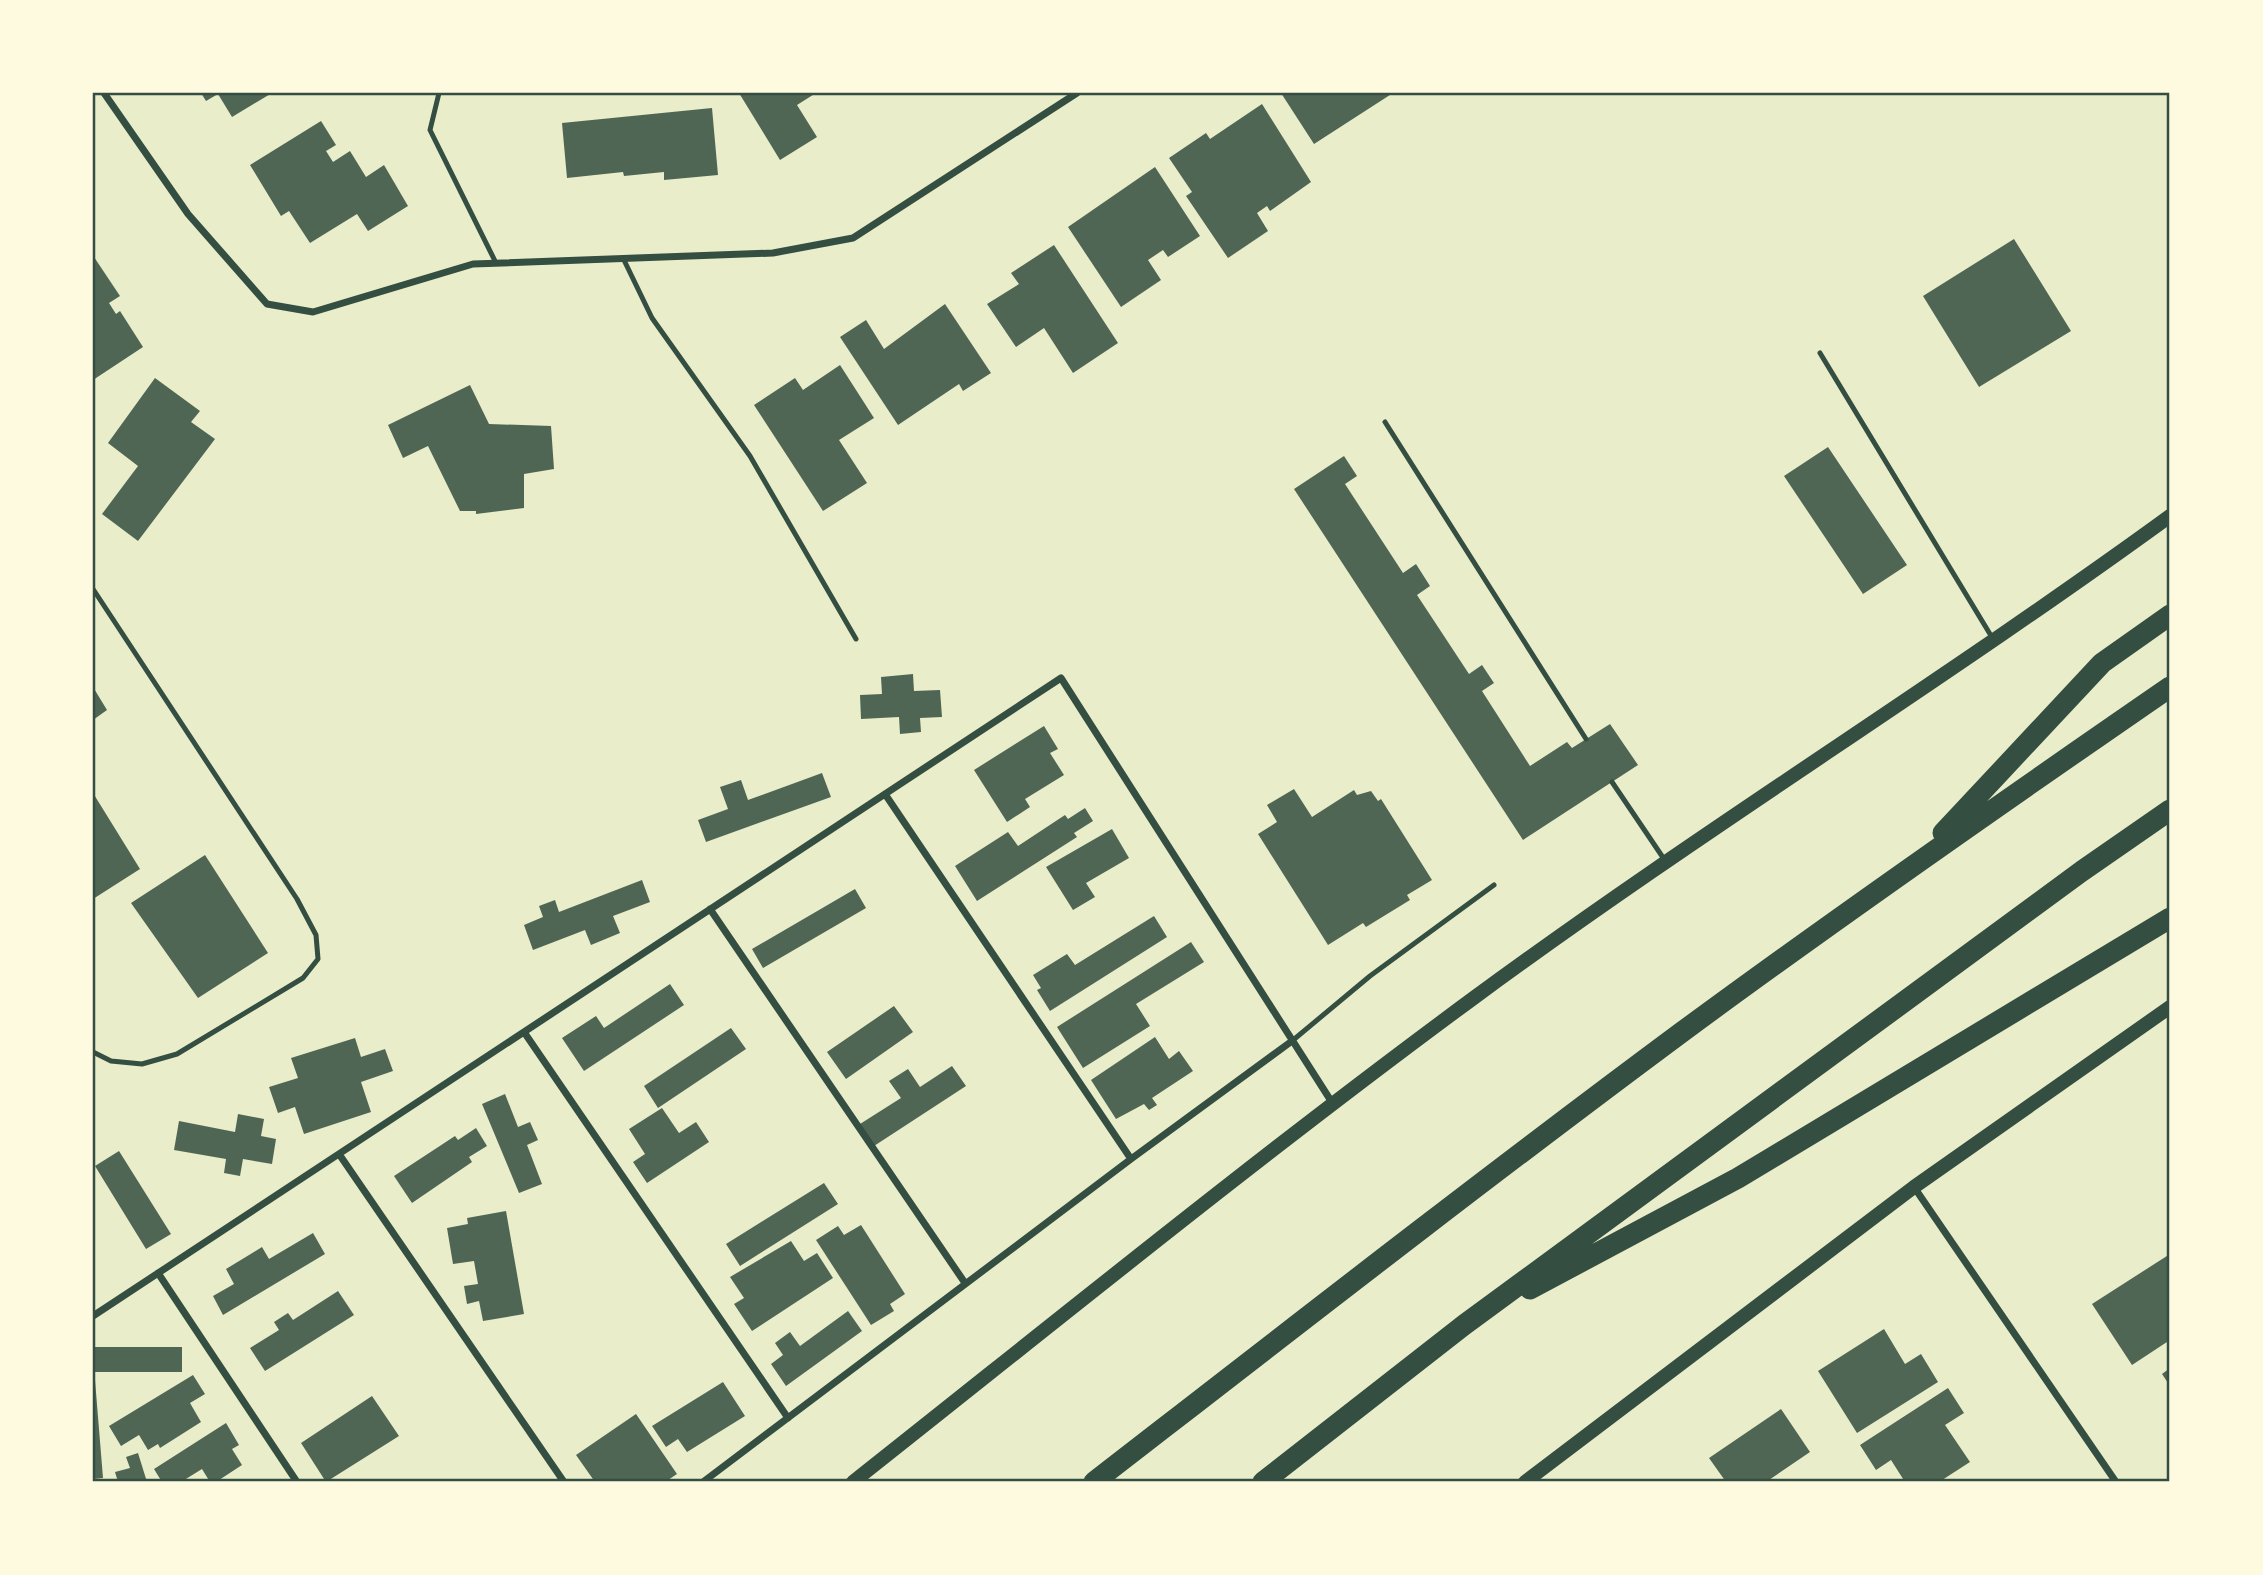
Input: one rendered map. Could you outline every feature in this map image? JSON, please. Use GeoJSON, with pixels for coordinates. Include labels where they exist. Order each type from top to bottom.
{"type":"FeatureCollection","features":[{"type":"Feature","properties":{"kind":"highway"},"geometry":{"type":"LineString","coordinates":[[1913,865],[2102,663],[2170,615]]}},
{"type":"Feature","properties":{"kind":"highway"},"geometry":{"type":"LineString","coordinates":[[1094,1482],[1465,1195],[1685,1030],[1913,865],[2170,687]]}},
{"type":"Feature","properties":{"kind":"highway"},"geometry":{"type":"LineString","coordinates":[[1263,1482],[1464,1325],[2070,879],[2170,810]]}},
{"type":"Feature","properties":{"kind":"highway"},"geometry":{"type":"LineString","coordinates":[[1464,1325],[1738,1178],[2170,918]]}},
{"type":"Feature","properties":{"kind":"main road"},"geometry":{"type":"LineString","coordinates":[[853,1482],[1211,1197],[1475,997],[1666,862],[2091,574],[2170,516]]}},
{"type":"Feature","properties":{"kind":"main road"},"geometry":{"type":"LineString","coordinates":[[1525,1482],[1914,1187],[2170,1007]]}},
{"type":"Feature","properties":{"kind":"street"},"geometry":{"type":"LineString","coordinates":[[104,93],[188,214],[267,304],[313,312],[473,264],[773,253],[853,239],[1077,93]]}},
{"type":"Feature","properties":{"kind":"street"},"geometry":{"type":"LineString","coordinates":[[93,1316],[1061,678],[1334,1105]]}},
{"type":"Feature","properties":{"kind":"street"},"geometry":{"type":"LineString","coordinates":[[885,794],[1131,1159]]}},
{"type":"Feature","properties":{"kind":"street"},"geometry":{"type":"LineString","coordinates":[[710,909],[965,1283]]}},
{"type":"Feature","properties":{"kind":"street"},"geometry":{"type":"LineString","coordinates":[[524,1032],[788,1418]]}},
{"type":"Feature","properties":{"kind":"street"},"geometry":{"type":"LineString","coordinates":[[703,1482],[965,1283],[1292,1041]]}},
{"type":"Feature","properties":{"kind":"street"},"geometry":{"type":"LineString","coordinates":[[339,1154],[564,1482]]}},
{"type":"Feature","properties":{"kind":"street"},"geometry":{"type":"LineString","coordinates":[[1914,1187],[2116,1482]]}},
{"type":"Feature","properties":{"kind":"street"},"geometry":{"type":"LineString","coordinates":[[158,1273],[297,1482]]}},
{"type":"Feature","properties":{"kind":"lane"},"geometry":{"type":"LineString","coordinates":[[439,93],[430,130],[496,263]]}},
{"type":"Feature","properties":{"kind":"lane"},"geometry":{"type":"LineString","coordinates":[[623,258],[652,318],[751,456],[856,639]]}},
{"type":"Feature","properties":{"kind":"lane"},"geometry":{"type":"LineString","coordinates":[[1820,353],[1993,639]]}},
{"type":"Feature","properties":{"kind":"lane"},"geometry":{"type":"LineString","coordinates":[[1385,422],[1586,739]]}},
{"type":"Feature","properties":{"kind":"lane"},"geometry":{"type":"LineString","coordinates":[[93,589],[297,899],[316,935],[318,959],[303,978],[177,1054],[142,1064],[111,1061],[93,1052]]}},
{"type":"Feature","properties":{"kind":"lane"},"geometry":{"type":"LineString","coordinates":[[1612,782],[1666,862]]}},
{"type":"Feature","properties":{"kind":"lane"},"geometry":{"type":"LineString","coordinates":[[1292,1041],[1370,976],[1494,885]]}},
{"type":"Feature","properties":{"kind":"building"},"geometry":{"type":"Polygon","coordinates":[[[201,93],[272,93],[232,117],[218,94],[206,101],[201,93]]]}},
{"type":"Feature","properties":{"kind":"building"},"geometry":{"type":"Polygon","coordinates":[[[739,93],[816,93],[797,105],[817,137],[780,160],[739,93]]]}},
{"type":"Feature","properties":{"kind":"building"},"geometry":{"type":"Polygon","coordinates":[[[1281,93],[1393,93],[1314,144],[1281,93]]]}},
{"type":"Feature","properties":{"kind":"building"},"geometry":{"type":"Polygon","coordinates":[[[1262,104],[1311,182],[1270,211],[1267,206],[1257,213],[1268,231],[1228,258],[1186,196],[1192,192],[1169,158],[1206,133],[1210,139],[1262,104]]]}},
{"type":"Feature","properties":{"kind":"building"},"geometry":{"type":"Polygon","coordinates":[[[712,108],[718,175],[664,180],[664,172],[624,176],[623,172],[567,178],[562,123],[712,108]]]}},
{"type":"Feature","properties":{"kind":"building"},"geometry":{"type":"Polygon","coordinates":[[[321,121],[336,145],[326,151],[333,162],[350,151],[366,177],[384,165],[408,206],[368,231],[357,214],[310,243],[289,211],[281,216],[250,165],[321,121]]]}},
{"type":"Feature","properties":{"kind":"building"},"geometry":{"type":"Polygon","coordinates":[[[1155,167],[1200,236],[1168,257],[1163,250],[1148,260],[1161,280],[1121,307],[1068,227],[1155,167]]]}},
{"type":"Feature","properties":{"kind":"building"},"geometry":{"type":"Polygon","coordinates":[[[2014,239],[2071,331],[1979,387],[1923,296],[2014,239]]]}},
{"type":"Feature","properties":{"kind":"building"},"geometry":{"type":"Polygon","coordinates":[[[1054,245],[1118,343],[1073,373],[1044,328],[1016,347],[987,304],[1019,284],[1011,273],[1054,245]]]}},
{"type":"Feature","properties":{"kind":"building"},"geometry":{"type":"Polygon","coordinates":[[[94,257],[120,296],[109,303],[116,314],[120,311],[143,347],[93,380],[94,257]]]}},
{"type":"Feature","properties":{"kind":"building"},"geometry":{"type":"Polygon","coordinates":[[[945,304],[991,373],[963,391],[959,384],[898,425],[840,337],[866,320],[884,349],[945,304]]]}},
{"type":"Feature","properties":{"kind":"building"},"geometry":{"type":"Polygon","coordinates":[[[840,365],[874,418],[839,440],[867,483],[823,511],[754,405],[795,378],[803,390],[840,365]]]}},
{"type":"Feature","properties":{"kind":"building"},"geometry":{"type":"Polygon","coordinates":[[[155,378],[200,411],[191,422],[215,439],[138,541],[102,514],[138,466],[108,443],[155,378]]]}},
{"type":"Feature","properties":{"kind":"building"},"geometry":{"type":"Polygon","coordinates":[[[470,385],[489,424],[551,426],[554,469],[524,474],[524,508],[476,514],[476,511],[460,511],[428,446],[403,458],[388,425],[470,385]]]}},
{"type":"Feature","properties":{"kind":"building"},"geometry":{"type":"Polygon","coordinates":[[[1828,447],[1907,565],[1863,594],[1784,476],[1828,447]]]}},
{"type":"Feature","properties":{"kind":"building"},"geometry":{"type":"Polygon","coordinates":[[[1344,456],[1357,476],[1345,484],[1403,573],[1416,564],[1430,586],[1417,595],[1469,674],[1482,665],[1494,683],[1482,691],[1530,766],[1567,742],[1572,748],[1610,724],[1638,765],[1523,840],[1294,489],[1344,456]]]}},
{"type":"Feature","properties":{"kind":"building"},"geometry":{"type":"Polygon","coordinates":[[[913,674],[914,691],[940,690],[942,717],[920,718],[921,732],[900,734],[899,717],[861,719],[860,695],[882,694],[881,677],[913,674]]]}},
{"type":"Feature","properties":{"kind":"building"},"geometry":{"type":"Polygon","coordinates":[[[93,687],[107,710],[93,720],[93,687]]]}},
{"type":"Feature","properties":{"kind":"building"},"geometry":{"type":"Polygon","coordinates":[[[1044,726],[1058,749],[1050,753],[1064,775],[1025,799],[1030,807],[1007,822],[974,770],[1044,726]]]}},
{"type":"Feature","properties":{"kind":"building"},"geometry":{"type":"Polygon","coordinates":[[[822,773],[831,797],[706,842],[698,820],[728,809],[720,787],[741,780],[748,800],[822,773]]]}},
{"type":"Feature","properties":{"kind":"building"},"geometry":{"type":"Polygon","coordinates":[[[1294,789],[1312,817],[1354,790],[1357,795],[1371,791],[1378,801],[1381,799],[1432,880],[1407,895],[1410,900],[1366,927],[1363,923],[1328,945],[1258,834],[1277,822],[1267,805],[1294,789]]]}},
{"type":"Feature","properties":{"kind":"building"},"geometry":{"type":"Polygon","coordinates":[[[93,793],[140,869],[93,899],[93,793]]]}},
{"type":"Feature","properties":{"kind":"building"},"geometry":{"type":"Polygon","coordinates":[[[1085,808],[1093,821],[1074,833],[1077,837],[977,901],[955,866],[1008,832],[1018,846],[1065,815],[1068,819],[1085,808]]]}},
{"type":"Feature","properties":{"kind":"building"},"geometry":{"type":"Polygon","coordinates":[[[1112,829],[1129,858],[1086,883],[1095,897],[1073,910],[1046,867],[1112,829]]]}},
{"type":"Feature","properties":{"kind":"building"},"geometry":{"type":"Polygon","coordinates":[[[205,855],[268,953],[198,998],[131,903],[205,855]]]}},
{"type":"Feature","properties":{"kind":"building"},"geometry":{"type":"Polygon","coordinates":[[[642,880],[650,902],[613,916],[620,933],[591,945],[585,930],[533,950],[524,925],[543,917],[539,906],[555,900],[559,912],[642,880]]]}},
{"type":"Feature","properties":{"kind":"building"},"geometry":{"type":"Polygon","coordinates":[[[855,889],[866,908],[763,968],[752,949],[855,889]]]}},
{"type":"Feature","properties":{"kind":"building"},"geometry":{"type":"Polygon","coordinates":[[[1154,916],[1167,937],[1050,1011],[1037,990],[1041,988],[1033,975],[1067,954],[1075,965],[1154,916]]]}},
{"type":"Feature","properties":{"kind":"building"},"geometry":{"type":"Polygon","coordinates":[[[1191,942],[1204,962],[1136,1004],[1150,1026],[1083,1068],[1057,1027],[1191,942]]]}},
{"type":"Feature","properties":{"kind":"building"},"geometry":{"type":"Polygon","coordinates":[[[670,984],[684,1005],[584,1071],[562,1038],[596,1016],[604,1028],[670,984]]]}},
{"type":"Feature","properties":{"kind":"building"},"geometry":{"type":"Polygon","coordinates":[[[894,1006],[913,1032],[846,1079],[827,1052],[894,1006]]]}},
{"type":"Feature","properties":{"kind":"building"},"geometry":{"type":"Polygon","coordinates":[[[731,1028],[746,1049],[658,1108],[644,1086],[731,1028]]]}},
{"type":"Feature","properties":{"kind":"building"},"geometry":{"type":"Polygon","coordinates":[[[1155,1037],[1169,1059],[1179,1051],[1193,1071],[1152,1098],[1157,1105],[1149,1110],[1144,1104],[1116,1119],[1091,1080],[1155,1037]]]}},
{"type":"Feature","properties":{"kind":"building"},"geometry":{"type":"Polygon","coordinates":[[[355,1038],[361,1057],[385,1049],[393,1071],[361,1082],[371,1112],[304,1134],[295,1107],[278,1113],[269,1087],[298,1078],[291,1058],[355,1038]]]}},
{"type":"Feature","properties":{"kind":"building"},"geometry":{"type":"Polygon","coordinates":[[[952,1066],[966,1086],[874,1146],[860,1124],[901,1098],[889,1081],[908,1069],[920,1087],[952,1066]]]}},
{"type":"Feature","properties":{"kind":"building"},"geometry":{"type":"Polygon","coordinates":[[[505,1094],[518,1127],[530,1122],[538,1140],[527,1145],[542,1184],[519,1193],[482,1104],[505,1094]]]}},
{"type":"Feature","properties":{"kind":"building"},"geometry":{"type":"Polygon","coordinates":[[[662,1108],[679,1133],[696,1122],[709,1142],[647,1183],[633,1162],[645,1154],[629,1129],[662,1108]]]}},
{"type":"Feature","properties":{"kind":"building"},"geometry":{"type":"Polygon","coordinates":[[[238,1114],[264,1119],[261,1136],[276,1139],[272,1164],[243,1159],[240,1176],[224,1173],[226,1159],[174,1150],[179,1121],[235,1132],[238,1114]]]}},
{"type":"Feature","properties":{"kind":"building"},"geometry":{"type":"Polygon","coordinates":[[[476,1128],[487,1146],[469,1157],[472,1162],[412,1203],[394,1176],[455,1136],[458,1140],[476,1128]]]}},
{"type":"Feature","properties":{"kind":"building"},"geometry":{"type":"Polygon","coordinates":[[[119,1151],[171,1234],[146,1249],[95,1166],[119,1151]]]}},
{"type":"Feature","properties":{"kind":"building"},"geometry":{"type":"Polygon","coordinates":[[[824,1183],[838,1204],[740,1266],[726,1244],[824,1183]]]}},
{"type":"Feature","properties":{"kind":"building"},"geometry":{"type":"Polygon","coordinates":[[[506,1211],[524,1314],[483,1321],[479,1301],[467,1304],[464,1286],[478,1284],[474,1261],[453,1264],[447,1228],[468,1224],[467,1218],[506,1211]]]}},
{"type":"Feature","properties":{"kind":"building"},"geometry":{"type":"Polygon","coordinates":[[[861,1225],[905,1294],[890,1304],[894,1311],[871,1325],[816,1240],[838,1226],[844,1235],[861,1225]]]}},
{"type":"Feature","properties":{"kind":"building"},"geometry":{"type":"Polygon","coordinates":[[[313,1233],[325,1254],[223,1315],[213,1296],[234,1284],[226,1269],[262,1247],[269,1259],[313,1233]]]}},
{"type":"Feature","properties":{"kind":"building"},"geometry":{"type":"Polygon","coordinates":[[[791,1241],[804,1261],[817,1253],[833,1278],[752,1331],[734,1304],[744,1298],[730,1277],[791,1241]]]}},
{"type":"Feature","properties":{"kind":"building"},"geometry":{"type":"Polygon","coordinates":[[[2170,1254],[2170,1340],[2132,1365],[2092,1304],[2170,1254]]]}},
{"type":"Feature","properties":{"kind":"building"},"geometry":{"type":"Polygon","coordinates":[[[338,1291],[354,1315],[265,1371],[250,1348],[279,1330],[274,1322],[288,1313],[293,1320],[338,1291]]]}},
{"type":"Feature","properties":{"kind":"building"},"geometry":{"type":"Polygon","coordinates":[[[848,1311],[862,1331],[786,1386],[771,1364],[783,1355],[775,1343],[790,1332],[800,1346],[848,1311]]]}},
{"type":"Feature","properties":{"kind":"building"},"geometry":{"type":"Polygon","coordinates":[[[1884,1329],[1905,1364],[1921,1354],[1938,1382],[1857,1433],[1818,1371],[1884,1329]]]}},
{"type":"Feature","properties":{"kind":"building"},"geometry":{"type":"Polygon","coordinates":[[[93,1347],[182,1347],[182,1372],[93,1372],[93,1347]]]}},
{"type":"Feature","properties":{"kind":"building"},"geometry":{"type":"Polygon","coordinates":[[[2170,1368],[2170,1386],[2162,1374],[2170,1368]]]}},
{"type":"Feature","properties":{"kind":"building"},"geometry":{"type":"Polygon","coordinates":[[[193,1375],[205,1394],[190,1403],[201,1422],[160,1448],[158,1444],[148,1450],[139,1435],[121,1446],[109,1426],[193,1375]]]}},
{"type":"Feature","properties":{"kind":"building"},"geometry":{"type":"Polygon","coordinates":[[[93,1380],[103,1478],[93,1479],[93,1380]]]}},
{"type":"Feature","properties":{"kind":"building"},"geometry":{"type":"Polygon","coordinates":[[[723,1382],[745,1416],[687,1452],[678,1439],[666,1447],[652,1426],[723,1382]]]}},
{"type":"Feature","properties":{"kind":"building"},"geometry":{"type":"Polygon","coordinates":[[[1948,1388],[1964,1413],[1945,1425],[1970,1462],[1939,1482],[1905,1482],[1891,1460],[1876,1470],[1860,1445],[1948,1388]]]}},
{"type":"Feature","properties":{"kind":"building"},"geometry":{"type":"Polygon","coordinates":[[[372,1396],[399,1436],[326,1482],[301,1443],[372,1396]]]}},
{"type":"Feature","properties":{"kind":"building"},"geometry":{"type":"Polygon","coordinates":[[[1781,1409],[1810,1452],[1766,1482],[1726,1482],[1709,1458],[1781,1409]]]}},
{"type":"Feature","properties":{"kind":"building"},"geometry":{"type":"Polygon","coordinates":[[[636,1414],[677,1474],[665,1482],[595,1482],[576,1455],[636,1414]]]}},
{"type":"Feature","properties":{"kind":"building"},"geometry":{"type":"Polygon","coordinates":[[[226,1423],[239,1445],[232,1449],[242,1465],[216,1482],[210,1482],[202,1469],[181,1482],[162,1482],[154,1469],[226,1423]]]}},
{"type":"Feature","properties":{"kind":"building"},"geometry":{"type":"Polygon","coordinates":[[[138,1453],[147,1482],[118,1482],[115,1472],[130,1468],[126,1457],[138,1453]]]}}]}
